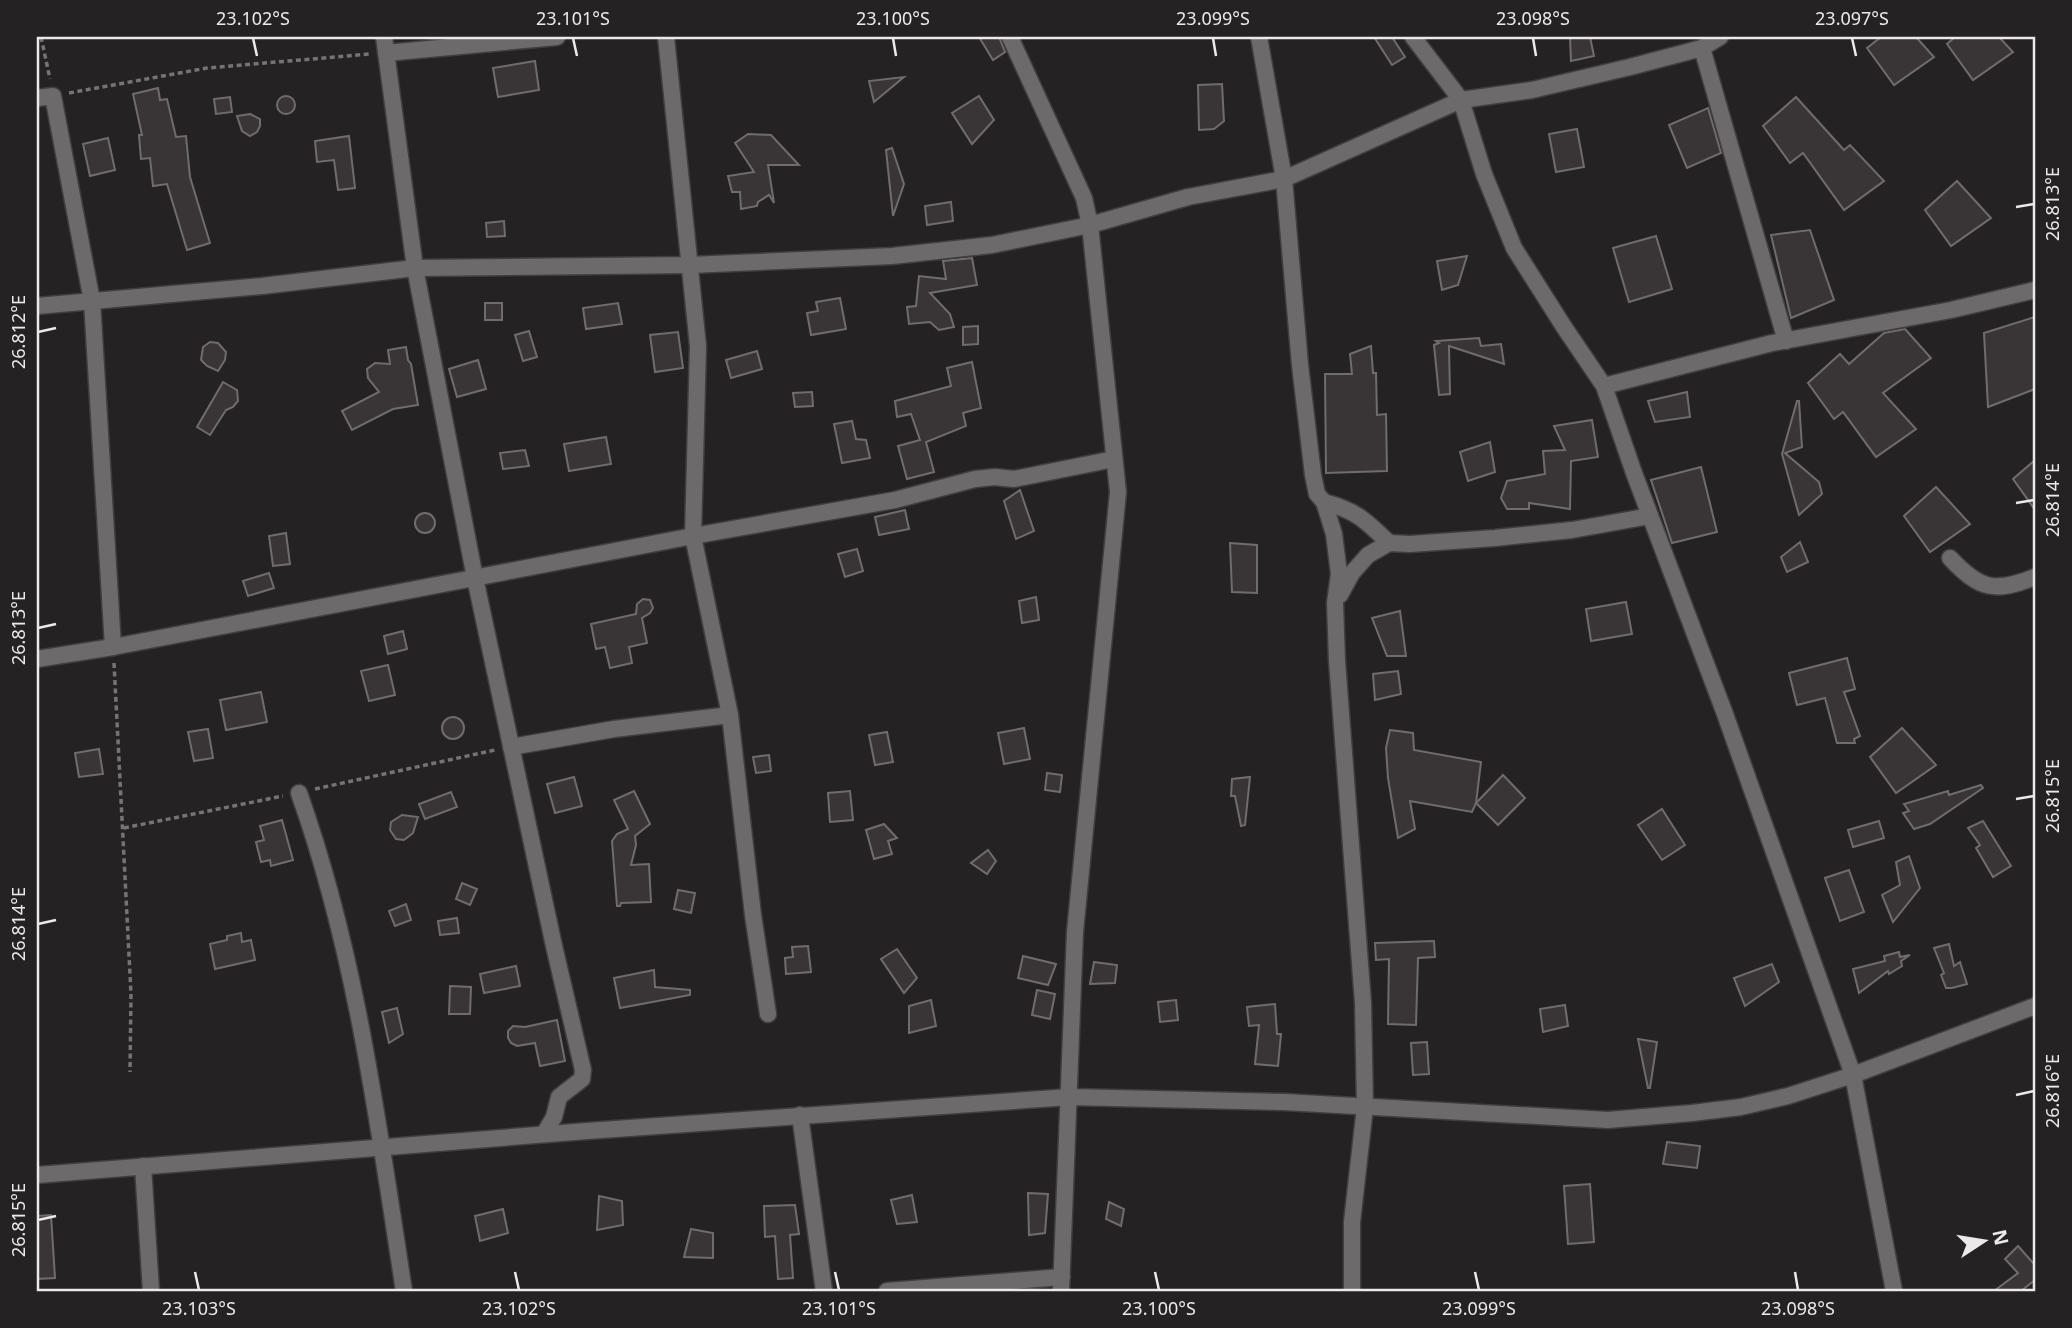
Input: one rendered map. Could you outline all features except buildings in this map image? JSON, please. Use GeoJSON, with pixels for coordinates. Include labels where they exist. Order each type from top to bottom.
{"type":"FeatureCollection","features":[{"type":"Feature","properties":{"kind":"street"},"geometry":{"type":"LineString","coordinates":[[544,1134],[554,1117],[559,1097],[582,1079],[583,1070],[475,578],[415,268],[385,45],[557,37]]}},
{"type":"Feature","properties":{"kind":"street"},"geometry":{"type":"LineString","coordinates":[[666,37],[698,346],[693,536],[730,715],[752,915],[768,1014]]}},
{"type":"Feature","properties":{"kind":"street"},"geometry":{"type":"LineString","coordinates":[[887,1291],[1062,1284],[1075,932],[1118,492],[1090,225],[1084,198],[1010,37]]}},
{"type":"Feature","properties":{"kind":"street"},"geometry":{"type":"LineString","coordinates":[[1259,37],[1284,179],[1300,365],[1313,475],[1317,494],[1324,502],[1334,534],[1339,574],[1335,603],[1337,661],[1363,1003],[1365,1107],[1352,1222],[1352,1291]]}},
{"type":"Feature","properties":{"kind":"street"},"geometry":{"type":"LineString","coordinates":[[1413,37],[1461,100],[1484,174],[1514,248],[1604,386],[1725,714],[1853,1075],[1894,1291]]}},
{"type":"Feature","properties":{"kind":"street"},"geometry":{"type":"LineString","coordinates":[[37,306],[262,286],[415,268],[690,265],[892,256],[992,245],[1090,225],[1188,197],[1284,179],[1461,100],[1532,90],[1630,67],[1702,48],[1720,37]]}},
{"type":"Feature","properties":{"kind":"street"},"geometry":{"type":"LineString","coordinates":[[1702,48],[1786,341]]}},
{"type":"Feature","properties":{"kind":"street"},"geometry":{"type":"LineString","coordinates":[[37,99],[53,96],[93,301],[113,647]]}},
{"type":"Feature","properties":{"kind":"street"},"geometry":{"type":"LineString","coordinates":[[1604,386],[1786,341],[1951,310],[2035,290]]}},
{"type":"Feature","properties":{"kind":"street"},"geometry":{"type":"LineString","coordinates":[[37,659],[895,500],[975,479],[1014,479],[1114,459]]}},
{"type":"Feature","properties":{"kind":"street"},"geometry":{"type":"LineString","coordinates":[[1324,502],[1349,508],[1389,543]]}},
{"type":"Feature","properties":{"kind":"street"},"geometry":{"type":"LineString","coordinates":[[1335,603],[1352,573],[1368,555],[1389,543],[1410,544],[1572,530],[1650,516]]}},
{"type":"Feature","properties":{"kind":"street"},"geometry":{"type":"LineString","coordinates":[[1950,558],[1967,575],[1995,586],[2004,588],[2035,577]]}},
{"type":"Feature","properties":{"kind":"street"},"geometry":{"type":"LineString","coordinates":[[511,747],[614,729],[730,715]]}},
{"type":"Feature","properties":{"kind":"street"},"geometry":{"type":"LineString","coordinates":[[299,793],[316,841],[347,952],[382,1146],[404,1291]]}},
{"type":"Feature","properties":{"kind":"street"},"geometry":{"type":"LineString","coordinates":[[37,1175],[382,1146],[1070,1097],[1284,1102],[1608,1120],[1741,1107],[1788,1096],[1853,1075],[2035,1006]]}},
{"type":"Feature","properties":{"kind":"street"},"geometry":{"type":"LineString","coordinates":[[800,1115],[824,1291]]}},
{"type":"Feature","properties":{"kind":"street"},"geometry":{"type":"LineString","coordinates":[[143,1166],[151,1291]]}},
{"type":"Feature","properties":{"kind":"path"},"geometry":{"type":"LineString","coordinates":[[41,37],[53,96],[207,68],[385,45]]}},
{"type":"Feature","properties":{"kind":"path"},"geometry":{"type":"LineString","coordinates":[[113,647],[131,994],[130,1072]]}}]}
